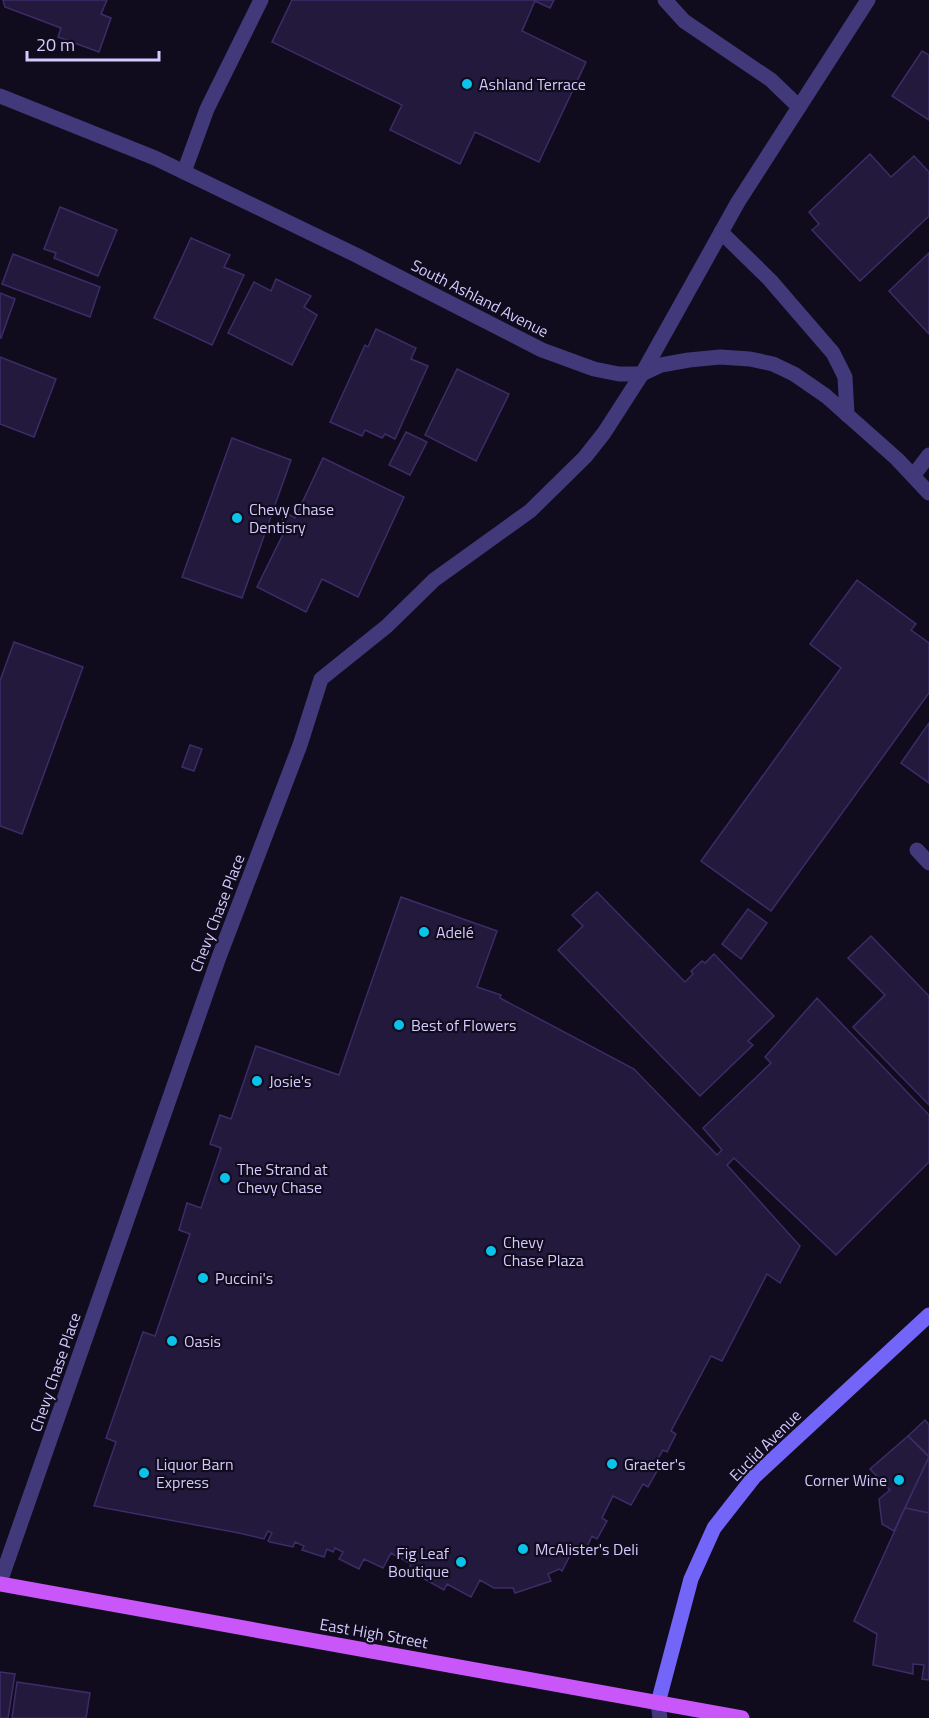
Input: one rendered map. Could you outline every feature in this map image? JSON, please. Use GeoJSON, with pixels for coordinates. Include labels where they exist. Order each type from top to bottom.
{"type":"FeatureCollection","features":[{"type":"Feature","properties":{"kind":"main road","name":"Euclid Avenue"},"geometry":{"type":"LineString","coordinates":[[659,1711],[691,1579],[714,1528],[754,1477],[929,1316]]}},
{"type":"Feature","properties":{"kind":"main road","name":"East High Street"},"geometry":{"type":"LineString","coordinates":[[0,1583],[659,1711],[742,1718]]}},
{"type":"Feature","properties":{"kind":"street"},"geometry":{"type":"LineString","coordinates":[[184,172],[207,109],[261,0]]}},
{"type":"Feature","properties":{"kind":"street"},"geometry":{"type":"LineString","coordinates":[[665,0],[684,21],[771,80],[799,107]]}},
{"type":"Feature","properties":{"kind":"street"},"geometry":{"type":"LineString","coordinates":[[642,374],[738,202],[868,0]]}},
{"type":"Feature","properties":{"kind":"street","name":"South Ashland Avenue"},"geometry":{"type":"LineString","coordinates":[[0,96],[154,158],[356,255],[542,350],[594,369],[619,374],[642,374],[661,365],[720,357],[750,359],[773,364],[794,374],[826,396],[929,493]]}},
{"type":"Feature","properties":{"kind":"street"},"geometry":{"type":"LineString","coordinates":[[721,232],[770,280],[833,353],[845,377],[847,415]]}},
{"type":"Feature","properties":{"kind":"street","name":"Chevy Chase Place"},"geometry":{"type":"LineString","coordinates":[[0,1583],[219,957],[300,745],[321,679],[387,626],[434,580],[530,510],[554,488],[585,458],[642,374]]}},
{"type":"Feature","properties":{"kind":"street"},"geometry":{"type":"LineString","coordinates":[[913,476],[929,455]]}},
{"type":"Feature","properties":{"kind":"street"},"geometry":{"type":"LineString","coordinates":[[917,850],[929,863]]}},
{"type":"Feature","properties":{"kind":"building"},"geometry":{"type":"Polygon","coordinates":[[[3,0],[107,0],[101,14],[111,18],[99,52],[58,37],[61,28],[5,7],[3,0]]]}},
{"type":"Feature","properties":{"kind":"building","name":"Ashland Terrace"},"geometry":{"type":"Polygon","coordinates":[[[292,0],[554,0],[550,8],[535,1],[522,31],[586,62],[539,162],[475,132],[460,164],[390,130],[402,105],[272,42],[292,0]]]}},
{"type":"Feature","properties":{"kind":"building"},"geometry":{"type":"Polygon","coordinates":[[[922,51],[929,55],[929,120],[892,96],[922,51]]]}},
{"type":"Feature","properties":{"kind":"building"},"geometry":{"type":"Polygon","coordinates":[[[870,154],[891,177],[914,156],[929,172],[929,216],[860,281],[812,230],[819,224],[809,212],[870,154]]]}},
{"type":"Feature","properties":{"kind":"building"},"geometry":{"type":"Polygon","coordinates":[[[60,207],[117,230],[98,276],[54,258],[56,253],[44,249],[60,207]]]}},
{"type":"Feature","properties":{"kind":"building"},"geometry":{"type":"Polygon","coordinates":[[[191,238],[230,255],[224,267],[244,275],[212,345],[154,318],[191,238]]]}},
{"type":"Feature","properties":{"kind":"building"},"geometry":{"type":"Polygon","coordinates":[[[929,253],[929,334],[889,291],[929,253]]]}},
{"type":"Feature","properties":{"kind":"building"},"geometry":{"type":"Polygon","coordinates":[[[13,254],[100,287],[90,317],[2,284],[13,254]]]}},
{"type":"Feature","properties":{"kind":"building"},"geometry":{"type":"Polygon","coordinates":[[[276,279],[311,296],[304,307],[317,315],[292,365],[228,333],[254,282],[271,291],[276,279]]]}},
{"type":"Feature","properties":{"kind":"building"},"geometry":{"type":"Polygon","coordinates":[[[0,293],[15,299],[1,338],[0,338],[0,293]]]}},
{"type":"Feature","properties":{"kind":"building"},"geometry":{"type":"Polygon","coordinates":[[[376,329],[416,348],[411,359],[428,366],[395,439],[385,434],[382,438],[365,430],[362,436],[330,422],[365,345],[368,347],[376,329]]]}},
{"type":"Feature","properties":{"kind":"building"},"geometry":{"type":"Polygon","coordinates":[[[0,357],[56,379],[34,437],[0,424],[0,357]]]}},
{"type":"Feature","properties":{"kind":"building"},"geometry":{"type":"Polygon","coordinates":[[[457,369],[509,394],[476,461],[425,435],[457,369]]]}},
{"type":"Feature","properties":{"kind":"building"},"geometry":{"type":"Polygon","coordinates":[[[406,432],[427,442],[410,475],[389,465],[406,432]]]}},
{"type":"Feature","properties":{"kind":"building","name":"Chevy Chase Dentisry"},"geometry":{"type":"Polygon","coordinates":[[[232,438],[291,460],[242,598],[182,577],[232,438]]]}},
{"type":"Feature","properties":{"kind":"building"},"geometry":{"type":"Polygon","coordinates":[[[323,458],[404,497],[358,597],[322,579],[306,612],[257,587],[287,526],[281,523],[286,513],[295,518],[323,458]]]}},
{"type":"Feature","properties":{"kind":"building"},"geometry":{"type":"Polygon","coordinates":[[[857,580],[916,624],[911,630],[929,643],[929,693],[771,911],[701,861],[841,668],[810,644],[857,580]]]}},
{"type":"Feature","properties":{"kind":"building"},"geometry":{"type":"Polygon","coordinates":[[[14,642],[83,667],[22,834],[0,826],[0,681],[14,642]]]}},
{"type":"Feature","properties":{"kind":"building"},"geometry":{"type":"Polygon","coordinates":[[[929,723],[929,783],[901,763],[929,723]]]}},
{"type":"Feature","properties":{"kind":"building"},"geometry":{"type":"Polygon","coordinates":[[[190,745],[202,749],[194,771],[182,767],[190,745]]]}},
{"type":"Feature","properties":{"kind":"building"},"geometry":{"type":"Polygon","coordinates":[[[597,892],[685,982],[693,974],[691,971],[702,961],[705,963],[714,954],[774,1016],[748,1041],[753,1045],[700,1096],[558,950],[583,926],[572,915],[597,892]]]}},
{"type":"Feature","properties":{"kind":"building","name":"Chevy Chase Plaza"},"geometry":{"type":"Polygon","coordinates":[[[401,897],[497,931],[477,987],[501,995],[500,998],[634,1069],[717,1155],[722,1150],[703,1128],[771,1063],[765,1057],[817,998],[929,1115],[929,1162],[836,1255],[734,1158],[727,1165],[800,1246],[780,1283],[767,1274],[722,1361],[711,1356],[671,1431],[676,1434],[667,1452],[663,1450],[653,1468],[657,1471],[648,1487],[643,1484],[631,1505],[613,1496],[602,1518],[607,1521],[597,1539],[592,1536],[584,1553],[574,1548],[562,1571],[559,1569],[548,1574],[551,1581],[515,1593],[513,1588],[494,1588],[480,1580],[471,1597],[447,1584],[444,1590],[408,1570],[411,1564],[391,1553],[383,1568],[364,1559],[359,1569],[339,1559],[343,1552],[335,1548],[333,1552],[327,1549],[324,1557],[302,1550],[304,1546],[295,1542],[293,1547],[270,1542],[268,1541],[272,1533],[268,1531],[264,1539],[94,1506],[116,1442],[106,1438],[143,1332],[155,1336],[190,1234],[179,1230],[187,1203],[201,1208],[221,1148],[210,1144],[220,1115],[231,1119],[256,1046],[339,1075],[401,897]]]}},
{"type":"Feature","properties":{"kind":"building"},"geometry":{"type":"Polygon","coordinates":[[[748,909],[767,923],[741,959],[722,944],[748,909]]]}},
{"type":"Feature","properties":{"kind":"building"},"geometry":{"type":"Polygon","coordinates":[[[871,936],[929,996],[929,1105],[853,1027],[885,995],[848,958],[871,936]]]}},
{"type":"Feature","properties":{"kind":"building"},"geometry":{"type":"Polygon","coordinates":[[[925,1420],[929,1425],[929,1456],[908,1436],[925,1420]]]}},
{"type":"Feature","properties":{"kind":"building","name":"Corner Wine"},"geometry":{"type":"Polygon","coordinates":[[[908,1436],[929,1457],[894,1531],[882,1524],[879,1499],[890,1490],[870,1469],[908,1436]]]}},
{"type":"Feature","properties":{"kind":"building"},"geometry":{"type":"Polygon","coordinates":[[[929,1457],[929,1513],[905,1508],[929,1457]]]}},
{"type":"Feature","properties":{"kind":"building"},"geometry":{"type":"Polygon","coordinates":[[[905,1508],[929,1513],[929,1680],[922,1679],[924,1665],[913,1664],[913,1674],[873,1665],[877,1634],[854,1621],[905,1508]]]}},
{"type":"Feature","properties":{"kind":"building"},"geometry":{"type":"Polygon","coordinates":[[[0,1672],[15,1674],[8,1718],[0,1718],[0,1672]]]}},
{"type":"Feature","properties":{"kind":"building"},"geometry":{"type":"Polygon","coordinates":[[[17,1682],[90,1693],[86,1718],[12,1718],[17,1682]]]}},
{"type":"Feature","properties":{"kind":"place","name":"Ashland Terrace"},"geometry":{"type":"Point","coordinates":[467,84]}},
{"type":"Feature","properties":{"kind":"place","name":"Chevy Chase Dentisry"},"geometry":{"type":"Point","coordinates":[237,518]}},
{"type":"Feature","properties":{"kind":"place","name":"Adelé"},"geometry":{"type":"Point","coordinates":[424,932]}},
{"type":"Feature","properties":{"kind":"place","name":"Best of Flowers"},"geometry":{"type":"Point","coordinates":[399,1025]}},
{"type":"Feature","properties":{"kind":"place","name":"Josie's"},"geometry":{"type":"Point","coordinates":[257,1081]}},
{"type":"Feature","properties":{"kind":"place","name":"The Strand at Chevy Chase"},"geometry":{"type":"Point","coordinates":[225,1178]}},
{"type":"Feature","properties":{"kind":"place","name":"Chevy Chase Plaza"},"geometry":{"type":"Point","coordinates":[491,1251]}},
{"type":"Feature","properties":{"kind":"place","name":"Puccini's"},"geometry":{"type":"Point","coordinates":[203,1278]}},
{"type":"Feature","properties":{"kind":"place","name":"Oasis"},"geometry":{"type":"Point","coordinates":[172,1341]}},
{"type":"Feature","properties":{"kind":"place","name":"Graeter's"},"geometry":{"type":"Point","coordinates":[612,1464]}},
{"type":"Feature","properties":{"kind":"place","name":"Liquor Barn Express"},"geometry":{"type":"Point","coordinates":[144,1473]}},
{"type":"Feature","properties":{"kind":"place","name":"Corner Wine"},"geometry":{"type":"Point","coordinates":[899,1480]}},
{"type":"Feature","properties":{"kind":"place","name":"McAlister's Deli"},"geometry":{"type":"Point","coordinates":[523,1549]}},
{"type":"Feature","properties":{"kind":"place","name":"Fig Leaf Boutique"},"geometry":{"type":"Point","coordinates":[461,1562]}}]}
